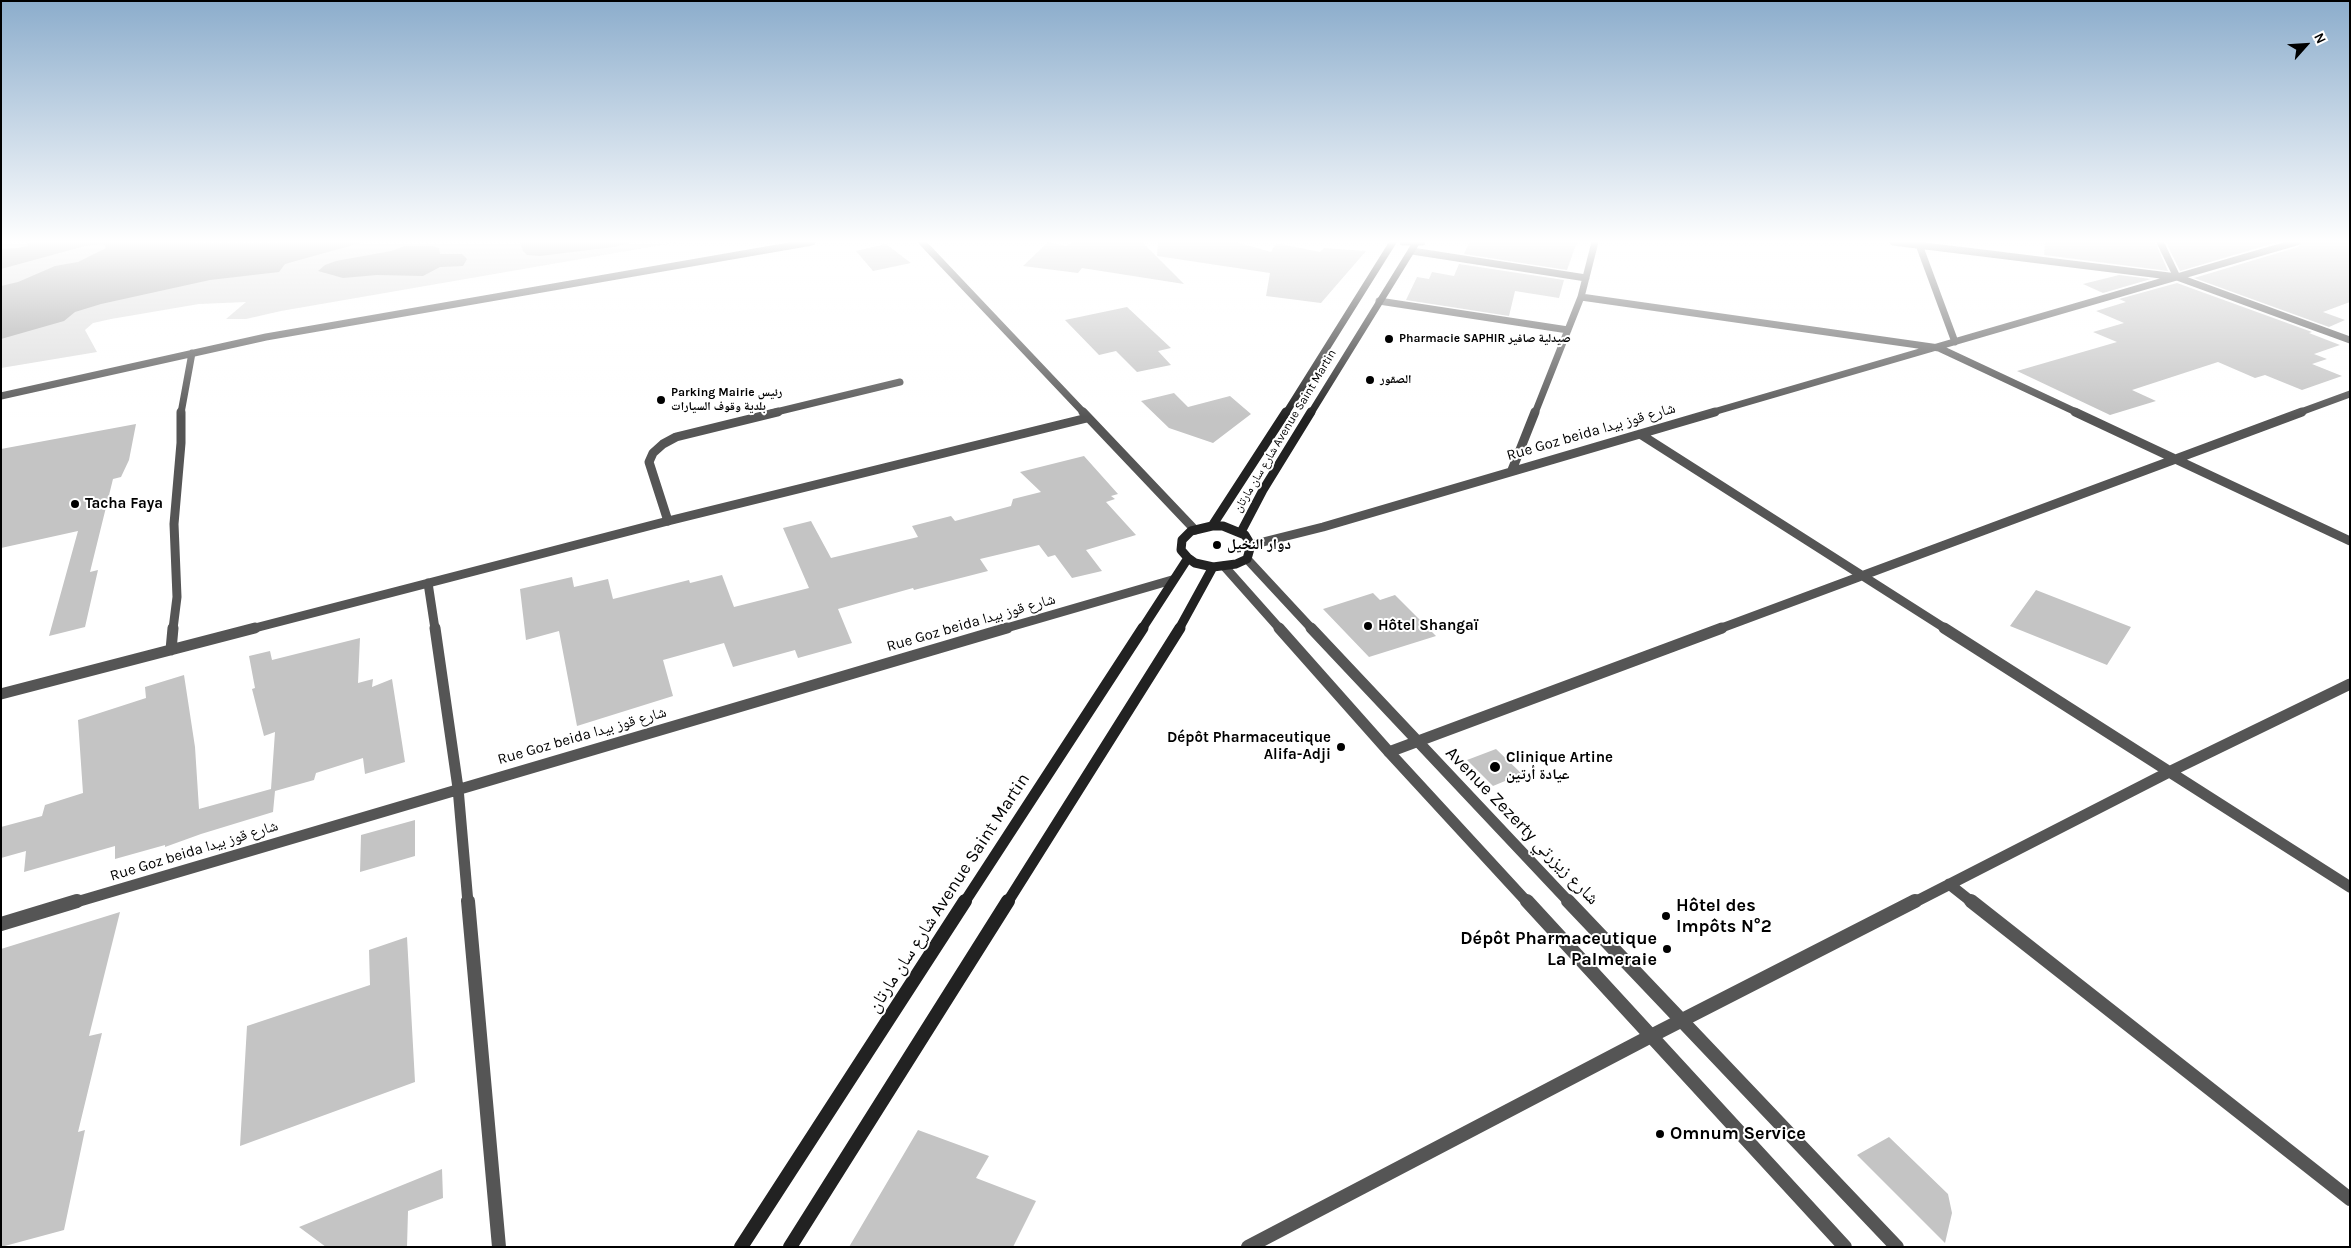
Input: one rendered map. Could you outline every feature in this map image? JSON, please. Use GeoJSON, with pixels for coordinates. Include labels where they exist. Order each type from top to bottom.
{"type":"FeatureCollection","features":[{"type":"Feature","properties":{"kind":"main road","name":"شارع سان مارتان Avenue Saint Martin"},"geometry":{"type":"LineString","coordinates":[[1212,526],[1240,486],[1356,300]]}},
{"type":"Feature","properties":{"kind":"main road","name":"شارع سان مارتان Avenue Saint Martin"},"geometry":{"type":"LineString","coordinates":[[1241,532],[1263,490],[1379,300]]}},
{"type":"Feature","properties":{"kind":"main road"},"geometry":{"type":"LineString","coordinates":[[1212,526],[1223,526],[1241,532],[1251,545],[1247,559],[1218,567],[1196,563],[1188,558],[1181,550],[1181,542],[1188,534],[1195,530],[1212,526]]}},
{"type":"Feature","properties":{"kind":"main road","name":"شارع سان مارتان Avenue Saint Martin"},"geometry":{"type":"LineString","coordinates":[[740,1247],[1188,558]]}},
{"type":"Feature","properties":{"kind":"main road"},"geometry":{"type":"LineString","coordinates":[[790,1247],[1164,656],[1202,590],[1218,567]]}},
{"type":"Feature","properties":{"kind":"street"},"geometry":{"type":"LineString","coordinates":[[1,396],[266,336],[474,300]]}},
{"type":"Feature","properties":{"kind":"street"},"geometry":{"type":"LineString","coordinates":[[977,300],[1195,530]]}},
{"type":"Feature","properties":{"kind":"street"},"geometry":{"type":"LineString","coordinates":[[1381,300],[1568,330]]}},
{"type":"Feature","properties":{"kind":"street"},"geometry":{"type":"LineString","coordinates":[[1512,470],[1580,300]]}},
{"type":"Feature","properties":{"kind":"street"},"geometry":{"type":"LineString","coordinates":[[1604,300],[1939,348],[2350,541]]}},
{"type":"Feature","properties":{"kind":"street"},"geometry":{"type":"LineString","coordinates":[[1940,300],[1956,342]]}},
{"type":"Feature","properties":{"kind":"street","name":"Rue Goz beida شارع قوز بيدا"},"geometry":{"type":"LineString","coordinates":[[1251,545],[1323,527],[1512,470],[1939,348],[2098,300]]}},
{"type":"Feature","properties":{"kind":"street"},"geometry":{"type":"LineString","coordinates":[[2241,300],[2350,340]]}},
{"type":"Feature","properties":{"kind":"street"},"geometry":{"type":"LineString","coordinates":[[171,650],[176,597],[174,524],[181,444],[181,407],[192,353]]}},
{"type":"Feature","properties":{"kind":"street"},"geometry":{"type":"LineString","coordinates":[[668,521],[649,462],[653,453],[663,444],[676,437],[900,382]]}},
{"type":"Feature","properties":{"kind":"street"},"geometry":{"type":"LineString","coordinates":[[1389,752],[2350,394]]}},
{"type":"Feature","properties":{"kind":"street"},"geometry":{"type":"LineString","coordinates":[[1,694],[668,521],[1087,418]]}},
{"type":"Feature","properties":{"kind":"street"},"geometry":{"type":"LineString","coordinates":[[1640,434],[2350,887]]}},
{"type":"Feature","properties":{"kind":"street","name":"Avenue Zezerty شارع زيزرتي"},"geometry":{"type":"LineString","coordinates":[[1247,559],[1417,742],[1897,1247]]}},
{"type":"Feature","properties":{"kind":"street"},"geometry":{"type":"LineString","coordinates":[[1218,567],[1845,1247]]}},
{"type":"Feature","properties":{"kind":"street","name":"Rue Goz beida شارع قوز بيدا"},"geometry":{"type":"LineString","coordinates":[[1,924],[458,788],[1172,580]]}},
{"type":"Feature","properties":{"kind":"street"},"geometry":{"type":"LineString","coordinates":[[428,583],[458,788],[499,1247]]}},
{"type":"Feature","properties":{"kind":"street"},"geometry":{"type":"LineString","coordinates":[[1248,1247],[1652,1036],[2169,772],[2349,686]]}},
{"type":"Feature","properties":{"kind":"street"},"geometry":{"type":"LineString","coordinates":[[1950,884],[2350,1199]]}},
{"type":"Feature","properties":{"kind":"shaded area"},"geometry":{"type":"Polygon","coordinates":[[[1,300],[343,300],[246,319],[226,319],[246,302],[199,304],[111,319],[93,323],[85,330],[97,352],[1,368],[1,300]]]}},
{"type":"Feature","properties":{"kind":"shaded area"},"geometry":{"type":"Polygon","coordinates":[[[1,300],[118,300],[75,312],[64,321],[1,339],[1,300]]]}},
{"type":"Feature","properties":{"kind":"building"},"geometry":{"type":"Polygon","coordinates":[[[1299,300],[1323,300],[1321,303],[1299,300]]]}},
{"type":"Feature","properties":{"kind":"building"},"geometry":{"type":"Polygon","coordinates":[[[1408,300],[1513,300],[1509,316],[1408,300]]]}},
{"type":"Feature","properties":{"kind":"building"},"geometry":{"type":"Polygon","coordinates":[[[2122,300],[2224,300],[2312,332],[2309,333],[2340,345],[2314,354],[2327,359],[2312,364],[2342,376],[2302,390],[2265,375],[2255,378],[2218,362],[2132,390],[2156,401],[2110,415],[2017,371],[2117,342],[2093,332],[2124,323],[2096,311],[2126,302],[2122,300]]]}},
{"type":"Feature","properties":{"kind":"building"},"geometry":{"type":"Polygon","coordinates":[[[2255,300],[2350,300],[2350,302],[2323,312],[2345,320],[2329,327],[2255,300]]]}},
{"type":"Feature","properties":{"kind":"building"},"geometry":{"type":"Polygon","coordinates":[[[1127,307],[1171,348],[1158,351],[1171,365],[1137,372],[1116,351],[1099,355],[1065,320],[1127,307]]]}},
{"type":"Feature","properties":{"kind":"building"},"geometry":{"type":"Polygon","coordinates":[[[1174,393],[1188,407],[1230,396],[1251,414],[1213,443],[1169,428],[1141,401],[1174,393]]]}},
{"type":"Feature","properties":{"kind":"building"},"geometry":{"type":"Polygon","coordinates":[[[136,424],[129,460],[121,477],[113,479],[90,572],[98,570],[85,627],[49,636],[78,531],[1,548],[1,449],[136,424]]]}},
{"type":"Feature","properties":{"kind":"building"},"geometry":{"type":"Polygon","coordinates":[[[1084,456],[1118,494],[1111,496],[1115,499],[1106,502],[1136,535],[1086,550],[1102,571],[1072,578],[1055,555],[1048,557],[1039,545],[980,559],[988,571],[914,590],[913,588],[838,609],[852,643],[798,658],[795,650],[733,667],[724,643],[663,660],[673,696],[577,726],[559,631],[526,640],[520,589],[572,577],[574,587],[608,579],[613,599],[689,580],[690,583],[722,575],[734,607],[809,588],[783,528],[811,521],[831,558],[918,537],[912,526],[951,516],[955,521],[1011,506],[1013,499],[1041,492],[1020,472],[1084,456]]]}},
{"type":"Feature","properties":{"kind":"building"},"geometry":{"type":"Polygon","coordinates":[[[2036,590],[2131,627],[2107,665],[2010,626],[2036,590]]]}},
{"type":"Feature","properties":{"kind":"building","name":"Hôtel Shangaï"},"geometry":{"type":"Polygon","coordinates":[[[1373,593],[1380,600],[1395,595],[1436,636],[1369,657],[1323,609],[1373,593]]]}},
{"type":"Feature","properties":{"kind":"building"},"geometry":{"type":"Polygon","coordinates":[[[360,638],[358,683],[373,679],[372,687],[392,679],[405,762],[365,774],[363,758],[316,773],[314,780],[275,791],[273,812],[165,847],[165,845],[115,859],[115,846],[24,872],[26,851],[1,858],[1,827],[42,816],[45,805],[83,793],[78,720],[146,698],[145,687],[184,675],[195,747],[199,809],[271,789],[275,732],[264,736],[252,689],[255,688],[249,656],[270,651],[272,660],[360,638]]]}},
{"type":"Feature","properties":{"kind":"building","name":"Clinique Artine عيادة أرتين"},"geometry":{"type":"Polygon","coordinates":[[[1496,749],[1522,774],[1493,786],[1467,760],[1496,749]]]}},
{"type":"Feature","properties":{"kind":"building"},"geometry":{"type":"Polygon","coordinates":[[[415,820],[415,856],[360,872],[361,835],[415,820]]]}},
{"type":"Feature","properties":{"kind":"building"},"geometry":{"type":"Polygon","coordinates":[[[120,912],[89,1036],[102,1033],[78,1132],[85,1130],[64,1230],[1,1247],[1,949],[120,912]]]}},
{"type":"Feature","properties":{"kind":"building"},"geometry":{"type":"Polygon","coordinates":[[[407,937],[415,1082],[240,1146],[247,1026],[370,985],[369,950],[407,937]]]}},
{"type":"Feature","properties":{"kind":"building"},"geometry":{"type":"Polygon","coordinates":[[[918,1130],[989,1156],[976,1178],[1036,1201],[1013,1247],[849,1247],[918,1130]]]}},
{"type":"Feature","properties":{"kind":"building"},"geometry":{"type":"Polygon","coordinates":[[[1889,1137],[1948,1194],[1952,1213],[1945,1243],[1857,1155],[1889,1137]]]}},
{"type":"Feature","properties":{"kind":"building"},"geometry":{"type":"Polygon","coordinates":[[[442,1169],[443,1198],[408,1211],[407,1247],[326,1247],[299,1227],[442,1169]]]}},
{"type":"Feature","properties":{"kind":"place","name":"Pharmacie SAPHIR صيدلية صافير"},"geometry":{"type":"Point","coordinates":[1389,339]}},
{"type":"Feature","properties":{"kind":"place","name":"الصقور"},"geometry":{"type":"Point","coordinates":[1370,380]}},
{"type":"Feature","properties":{"kind":"place","name":"Parking Mairie رئيس بلدية وقوف السيارات"},"geometry":{"type":"Point","coordinates":[661,400]}},
{"type":"Feature","properties":{"kind":"place","name":"Tacha Faya"},"geometry":{"type":"Point","coordinates":[75,504]}},
{"type":"Feature","properties":{"kind":"place","name":"دوار النخيل"},"geometry":{"type":"Point","coordinates":[1217,545]}},
{"type":"Feature","properties":{"kind":"place","name":"Hôtel Shangaï"},"geometry":{"type":"Point","coordinates":[1368,626]}},
{"type":"Feature","properties":{"kind":"place","name":"Dépôt Pharmaceutique Alifa-Adji"},"geometry":{"type":"Point","coordinates":[1341,747]}},
{"type":"Feature","properties":{"kind":"place","name":"Clinique Artine عيادة أرتين"},"geometry":{"type":"Point","coordinates":[1495,767]}},
{"type":"Feature","properties":{"kind":"place","name":"Hôtel des Impôts N°2"},"geometry":{"type":"Point","coordinates":[1666,916]}},
{"type":"Feature","properties":{"kind":"place","name":"Dépôt Pharmaceutique La Palmeraie"},"geometry":{"type":"Point","coordinates":[1667,949]}},
{"type":"Feature","properties":{"kind":"place","name":"Omnum Service"},"geometry":{"type":"Point","coordinates":[1660,1134]}}]}
